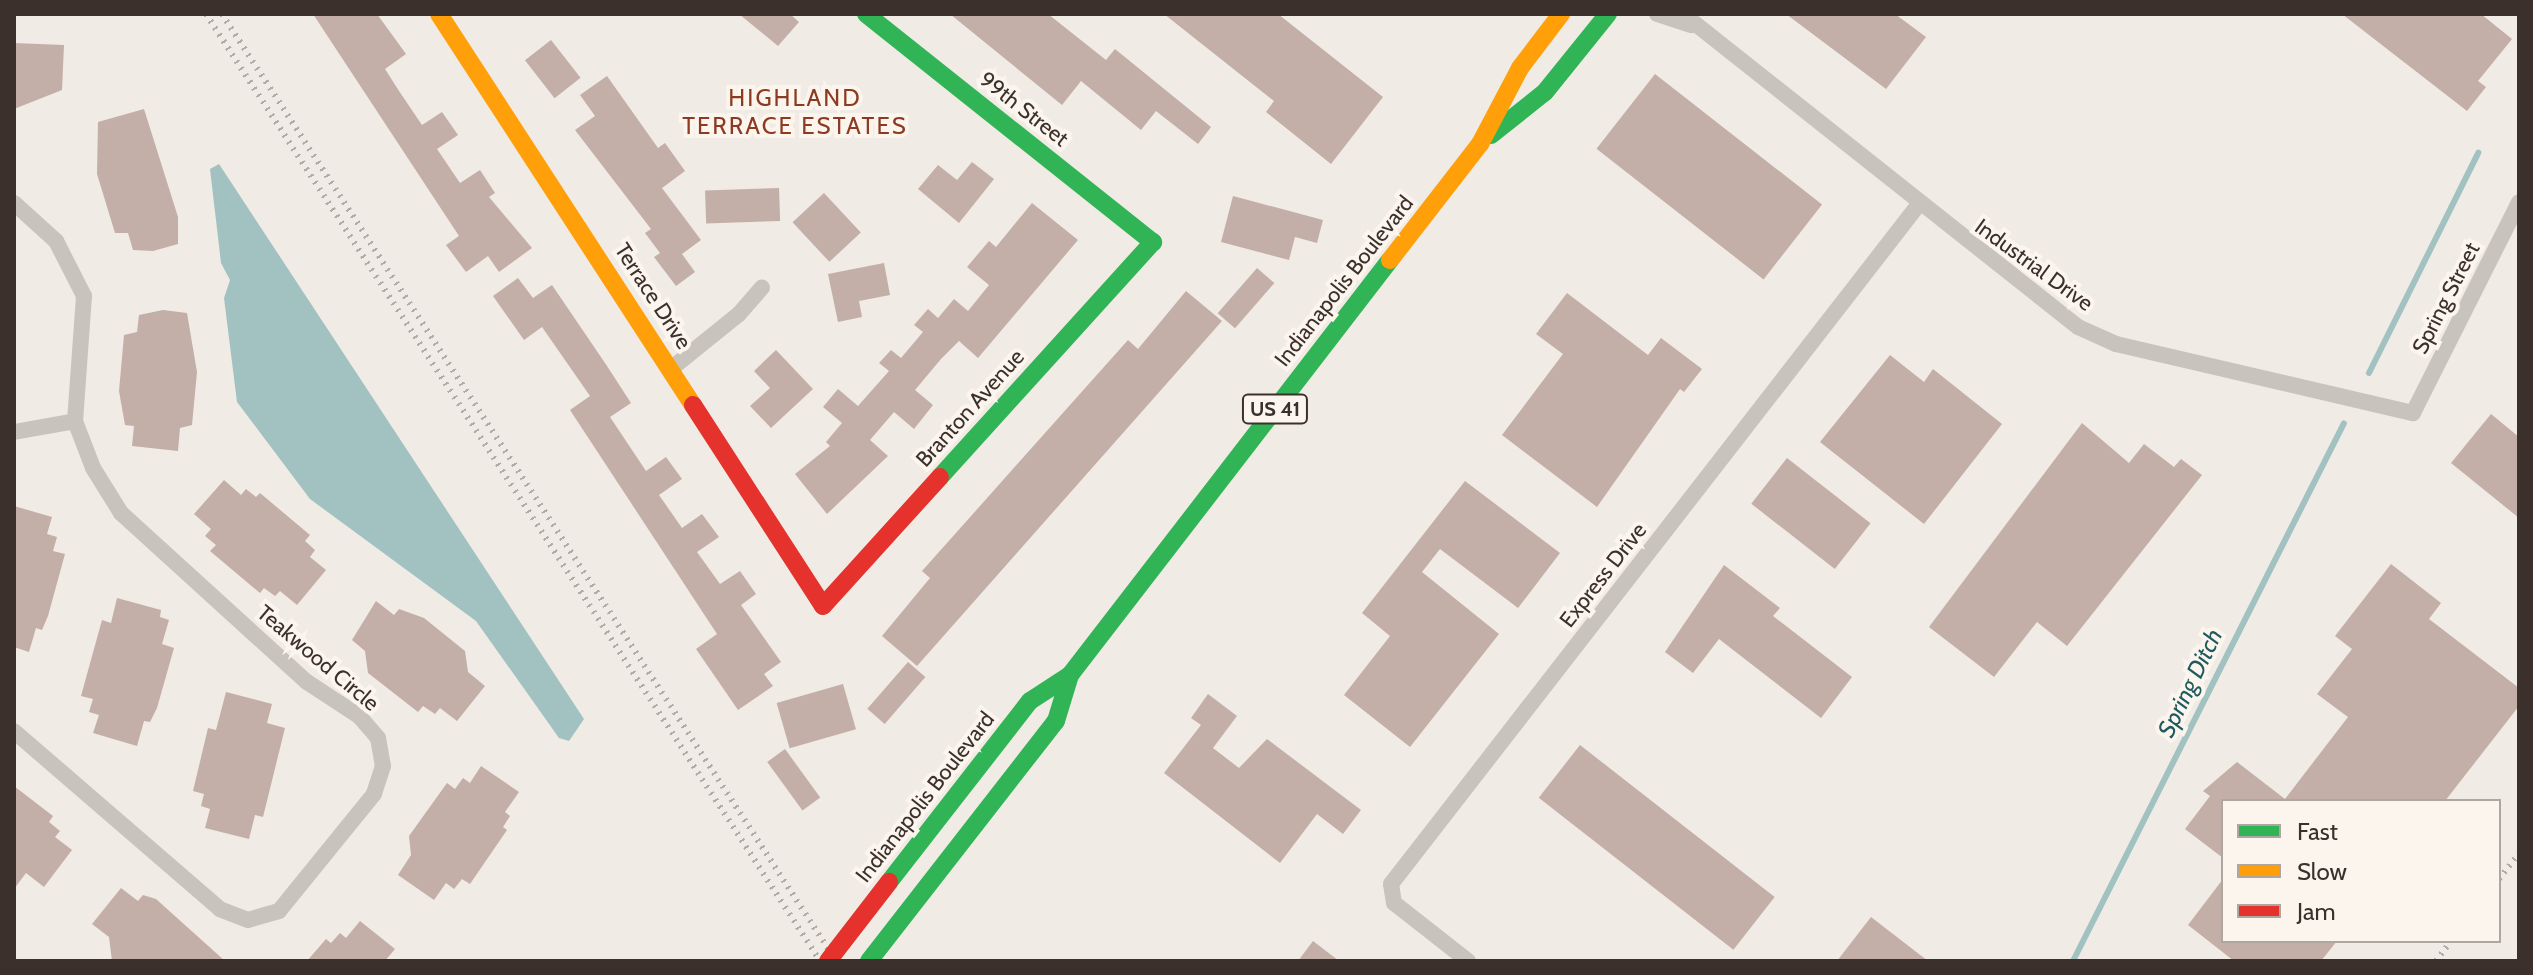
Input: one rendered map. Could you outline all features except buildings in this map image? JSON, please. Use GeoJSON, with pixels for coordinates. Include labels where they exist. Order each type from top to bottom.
{"type":"FeatureCollection","features":[{"type":"Feature","properties":{"kind":"main road","name":"Terrace Drive"},"geometry":{"type":"LineString","coordinates":[[439,14],[672,368],[823,606]]}},
{"type":"Feature","properties":{"kind":"main road","name":"99th Street"},"geometry":{"type":"LineString","coordinates":[[866,14],[1153,242]]}},
{"type":"Feature","properties":{"kind":"main road","name":"Indianapolis Boulevard"},"geometry":{"type":"LineString","coordinates":[[828,961],[1030,701],[1070,675],[1480,144],[1520,68],[1561,14]]}},
{"type":"Feature","properties":{"kind":"main road","name":"Indianapolis Boulevard"},"geometry":{"type":"LineString","coordinates":[[1480,144],[1545,92],[1608,14]]}},
{"type":"Feature","properties":{"kind":"main road","name":"Branton Avenue"},"geometry":{"type":"LineString","coordinates":[[823,606],[1153,242]]}},
{"type":"Feature","properties":{"kind":"main road","name":"Indianapolis Boulevard"},"geometry":{"type":"LineString","coordinates":[[869,961],[1056,721],[1070,675]]}},
{"type":"Feature","properties":{"kind":"street","name":"Industrial Drive"},"geometry":{"type":"LineString","coordinates":[[1657,14],[1687,20],[2048,307],[2116,344],[2413,413]]}},
{"type":"Feature","properties":{"kind":"street","name":"Spring Street"},"geometry":{"type":"LineString","coordinates":[[2413,413],[2519,202]]}},
{"type":"Feature","properties":{"kind":"street","name":"Teakwood Circle"},"geometry":{"type":"LineString","coordinates":[[14,203],[56,241],[84,296],[75,421],[93,468],[121,513],[307,682],[359,716],[378,738],[383,766],[374,794],[279,911],[248,920],[220,909],[14,731]]}},
{"type":"Feature","properties":{"kind":"street","name":"Express Drive"},"geometry":{"type":"LineString","coordinates":[[1468,961],[1394,903],[1391,884],[1919,204]]}},
{"type":"Feature","properties":{"kind":"street"},"geometry":{"type":"LineString","coordinates":[[672,368],[739,314],[762,288]]}},
{"type":"Feature","properties":{"kind":"street"},"geometry":{"type":"LineString","coordinates":[[14,432],[75,421]]}},
{"type":"Feature","properties":{"kind":"water"},"geometry":{"type":"Polygon","coordinates":[[[219,164],[584,719],[569,741],[559,738],[476,621],[310,499],[237,402],[224,298],[230,280],[221,263],[210,169],[219,164]]]}},
{"type":"Feature","properties":{"kind":"waterway","name":"Spring Ditch"},"geometry":{"type":"LineString","coordinates":[[2369,373],[2478,153]]}},
{"type":"Feature","properties":{"kind":"waterway","name":"Spring Ditch"},"geometry":{"type":"LineString","coordinates":[[2073,961],[2344,423]]}},
{"type":"Feature","properties":{"kind":"railway"},"geometry":{"type":"LineString","coordinates":[[206,14],[820,961]]}},
{"type":"Feature","properties":{"kind":"railway"},"geometry":{"type":"LineString","coordinates":[[222,14],[836,961]]}},
{"type":"Feature","properties":{"kind":"railway"},"geometry":{"type":"LineString","coordinates":[[2501,876],[2519,853]]}},
{"type":"Feature","properties":{"kind":"railway"},"geometry":{"type":"LineString","coordinates":[[2436,961],[2450,943]]}},
{"type":"Feature","properties":{"kind":"traffic: fast"},"geometry":{"type":"LineString","coordinates":[[866,14],[1153,242],[940,477]]}},
{"type":"Feature","properties":{"kind":"traffic: fast"},"geometry":{"type":"LineString","coordinates":[[1491,135],[1545,92],[1608,14]]}},
{"type":"Feature","properties":{"kind":"traffic: fast"},"geometry":{"type":"LineString","coordinates":[[889,882],[1030,701],[1070,675],[1390,260]]}},
{"type":"Feature","properties":{"kind":"traffic: fast"},"geometry":{"type":"LineString","coordinates":[[869,961],[1056,721],[1070,675]]}},
{"type":"Feature","properties":{"kind":"traffic: slow"},"geometry":{"type":"LineString","coordinates":[[439,14],[693,405]]}},
{"type":"Feature","properties":{"kind":"traffic: slow"},"geometry":{"type":"LineString","coordinates":[[1390,260],[1480,144],[1520,68],[1561,14]]}},
{"type":"Feature","properties":{"kind":"traffic: jam"},"geometry":{"type":"LineString","coordinates":[[693,405],[823,606],[940,477]]}},
{"type":"Feature","properties":{"kind":"traffic: jam"},"geometry":{"type":"LineString","coordinates":[[828,961],[889,882]]}},
{"type":"Feature","properties":{"kind":"district","name":"HIGHLAND TERRACE ESTATES"},"geometry":{"type":"Point","coordinates":[795,112]}}]}
